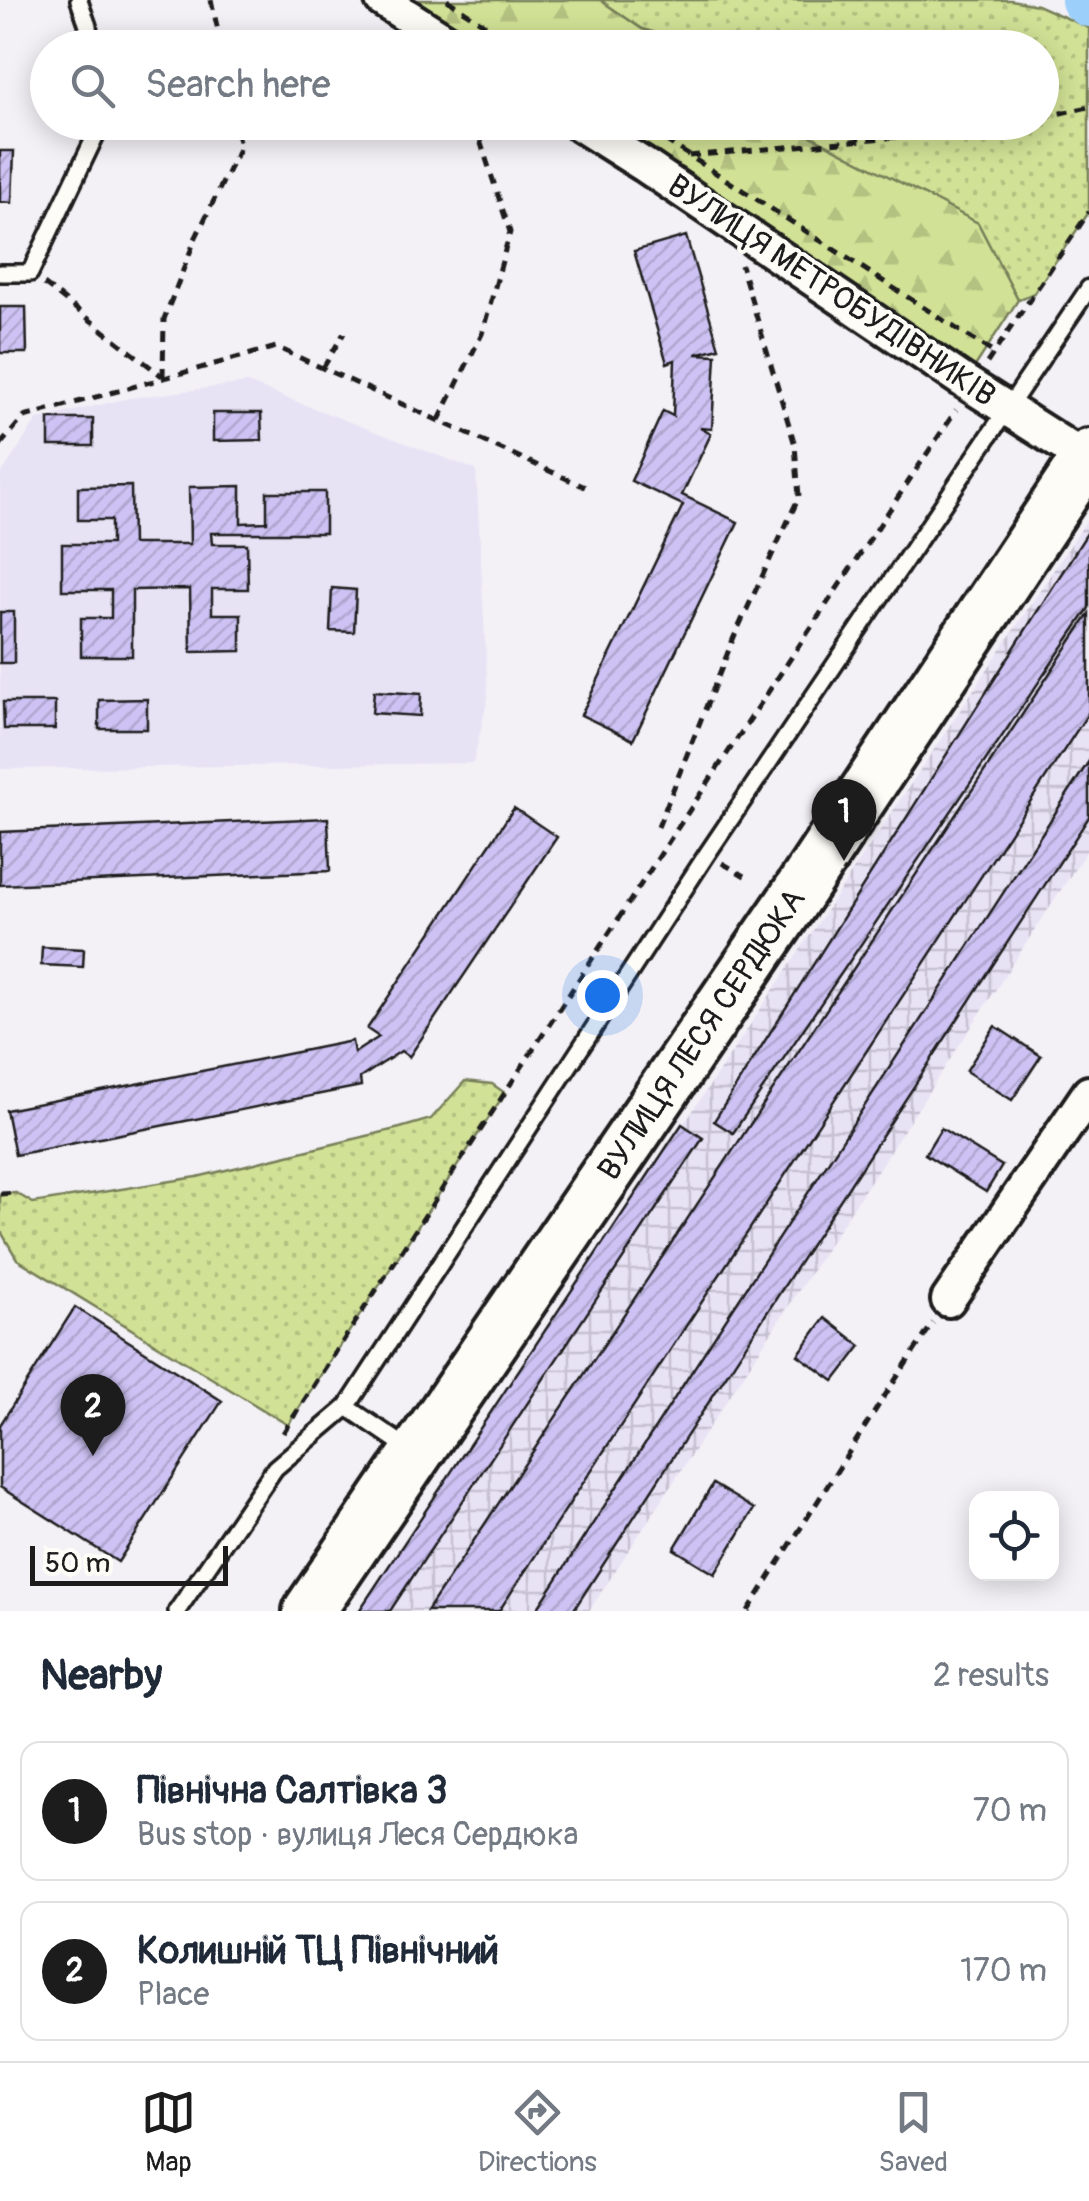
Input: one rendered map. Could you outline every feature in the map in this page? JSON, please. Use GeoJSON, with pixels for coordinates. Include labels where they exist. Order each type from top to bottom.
{"type":"FeatureCollection","features":[{"type":"Feature","properties":{"kind":"main road","name":"ВУЛИЦЯ ЛЕСЯ СЕРДЮКА"},"geometry":{"type":"LineString","coordinates":[[309,1611],[792,902],[1088,457]]}},
{"type":"Feature","properties":{"kind":"street"},"geometry":{"type":"LineString","coordinates":[[382,0],[429,30]]}},
{"type":"Feature","properties":{"kind":"street","name":"ВУЛИЦЯ МЕТРОБУДІВНИКІВ"},"geometry":{"type":"LineString","coordinates":[[603,140],[972,386],[1088,457]]}},
{"type":"Feature","properties":{"kind":"street"},"geometry":{"type":"LineString","coordinates":[[948,1300],[1089,1093]]}},
{"type":"Feature","properties":{"kind":"lane"},"geometry":{"type":"LineString","coordinates":[[78,0],[89,30]]}},
{"type":"Feature","properties":{"kind":"lane"},"geometry":{"type":"LineString","coordinates":[[0,273],[30,273],[93,140]]}},
{"type":"Feature","properties":{"kind":"lane"},"geometry":{"type":"LineString","coordinates":[[178,1611],[274,1468],[348,1407],[707,854],[1089,288]]}},
{"type":"Feature","properties":{"kind":"lane"},"geometry":{"type":"LineString","coordinates":[[348,1407],[416,1454]]}},
{"type":"Feature","properties":{"kind":"path"},"geometry":{"type":"LineString","coordinates":[[211,0],[218,30]]}},
{"type":"Feature","properties":{"kind":"path"},"geometry":{"type":"LineString","coordinates":[[447,0],[493,30]]}},
{"type":"Feature","properties":{"kind":"path"},"geometry":{"type":"LineString","coordinates":[[1059,113],[1089,107]]}},
{"type":"Feature","properties":{"kind":"path"},"geometry":{"type":"LineString","coordinates":[[163,378],[164,319],[196,237],[240,147],[239,140]]}},
{"type":"Feature","properties":{"kind":"path"},"geometry":{"type":"LineString","coordinates":[[439,421],[482,334],[510,232],[480,140]]}},
{"type":"Feature","properties":{"kind":"path"},"geometry":{"type":"LineString","coordinates":[[665,140],[994,353]]}},
{"type":"Feature","properties":{"kind":"path"},"geometry":{"type":"LineString","coordinates":[[689,156],[866,140]]}},
{"type":"Feature","properties":{"kind":"path"},"geometry":{"type":"LineString","coordinates":[[658,827],[734,637],[798,497],[795,445],[729,223],[719,175]]}},
{"type":"Feature","properties":{"kind":"path"},"geometry":{"type":"LineString","coordinates":[[278,1441],[652,868],[1089,212]]}},
{"type":"Feature","properties":{"kind":"path"},"geometry":{"type":"LineString","coordinates":[[30,273],[163,378]]}},
{"type":"Feature","properties":{"kind":"path"},"geometry":{"type":"LineString","coordinates":[[323,368],[344,333]]}},
{"type":"Feature","properties":{"kind":"path"},"geometry":{"type":"LineString","coordinates":[[0,445],[24,417],[276,347],[586,488]]}},
{"type":"Feature","properties":{"kind":"path"},"geometry":{"type":"LineString","coordinates":[[0,1194],[16,1193]]}},
{"type":"Feature","properties":{"kind":"path"},"geometry":{"type":"LineString","coordinates":[[748,1611],[948,1300]]}},
{"type":"Feature","properties":{"kind":"shaded area"},"geometry":{"type":"Polygon","coordinates":[[[247,383],[476,470],[488,697],[473,763],[0,769],[0,476],[37,420],[125,399],[247,383]]]}},
{"type":"Feature","properties":{"kind":"shaded area"},"geometry":{"type":"Polygon","coordinates":[[[1089,517],[1089,847],[589,1611],[359,1611],[1089,517]]]}},
{"type":"Feature","properties":{"kind":"green space"},"geometry":{"type":"Polygon","coordinates":[[[382,0],[600,0],[645,30],[430,30],[382,0]]]}},
{"type":"Feature","properties":{"kind":"green space"},"geometry":{"type":"Polygon","coordinates":[[[600,0],[1011,0],[1037,5],[1089,28],[1089,212],[1034,293],[1018,300],[977,223],[818,140],[1059,140],[1059,30],[642,29],[600,0]]]}},
{"type":"Feature","properties":{"kind":"green space"},"geometry":{"type":"Polygon","coordinates":[[[602,140],[819,140],[978,223],[1018,300],[965,382],[602,140]]]}},
{"type":"Feature","properties":{"kind":"green space"},"geometry":{"type":"Polygon","coordinates":[[[465,1081],[492,1084],[505,1093],[288,1425],[17,1259],[0,1230],[0,1194],[16,1193],[33,1203],[197,1177],[400,1128],[431,1119],[465,1081]]]}},
{"type":"Feature","properties":{"kind":"building"},"geometry":{"type":"Polygon","coordinates":[[[0,151],[14,151],[12,203],[0,202],[0,151]]]}},
{"type":"Feature","properties":{"kind":"building"},"geometry":{"type":"Polygon","coordinates":[[[686,236],[719,348],[696,354],[716,355],[712,429],[700,428],[711,434],[682,495],[738,522],[633,740],[581,715],[683,505],[631,481],[663,411],[673,416],[675,360],[667,363],[634,251],[686,236]]]}},
{"type":"Feature","properties":{"kind":"building"},"geometry":{"type":"Polygon","coordinates":[[[0,307],[26,307],[27,353],[0,353],[0,307]]]}},
{"type":"Feature","properties":{"kind":"building"},"geometry":{"type":"Polygon","coordinates":[[[213,413],[261,413],[262,440],[213,441],[213,413]]]}},
{"type":"Feature","properties":{"kind":"building"},"geometry":{"type":"Polygon","coordinates":[[[49,419],[93,419],[93,446],[49,446],[49,419]]]}},
{"type":"Feature","properties":{"kind":"building"},"geometry":{"type":"Polygon","coordinates":[[[131,486],[132,544],[190,544],[189,487],[241,486],[241,523],[267,522],[267,492],[325,492],[325,533],[211,533],[212,544],[247,544],[248,589],[212,589],[212,614],[241,614],[241,651],[191,652],[190,589],[132,590],[132,656],[81,656],[81,618],[111,618],[111,590],[62,590],[62,544],[111,544],[111,520],[78,520],[78,487],[131,486]]]}},
{"type":"Feature","properties":{"kind":"building"},"geometry":{"type":"Polygon","coordinates":[[[1089,530],[1089,608],[733,1133],[714,1121],[1089,530]]]}},
{"type":"Feature","properties":{"kind":"building"},"geometry":{"type":"Polygon","coordinates":[[[332,588],[356,590],[354,632],[330,631],[332,588]]]}},
{"type":"Feature","properties":{"kind":"building"},"geometry":{"type":"Polygon","coordinates":[[[0,612],[14,612],[14,663],[0,663],[0,612]]]}},
{"type":"Feature","properties":{"kind":"building"},"geometry":{"type":"Polygon","coordinates":[[[1089,614],[1089,712],[499,1611],[427,1611],[1089,614]]]}},
{"type":"Feature","properties":{"kind":"building"},"geometry":{"type":"Polygon","coordinates":[[[374,691],[421,694],[420,716],[372,713],[374,691]]]}},
{"type":"Feature","properties":{"kind":"building"},"geometry":{"type":"Polygon","coordinates":[[[147,699],[147,729],[99,729],[99,700],[147,699]]]}},
{"type":"Feature","properties":{"kind":"building"},"geometry":{"type":"Polygon","coordinates":[[[3,702],[55,702],[55,729],[4,729],[3,702]]]}},
{"type":"Feature","properties":{"kind":"building"},"geometry":{"type":"Polygon","coordinates":[[[1089,761],[1089,817],[573,1611],[536,1611],[1089,761]]]}},
{"type":"Feature","properties":{"kind":"building"},"geometry":{"type":"Polygon","coordinates":[[[514,808],[557,837],[409,1057],[401,1051],[360,1078],[361,1086],[15,1155],[6,1110],[352,1041],[354,1053],[379,1037],[367,1029],[514,808]]]}},
{"type":"Feature","properties":{"kind":"building"},"geometry":{"type":"Polygon","coordinates":[[[328,818],[330,871],[0,885],[0,832],[328,818]]]}},
{"type":"Feature","properties":{"kind":"building"},"geometry":{"type":"Polygon","coordinates":[[[42,947],[84,949],[83,967],[41,965],[42,947]]]}},
{"type":"Feature","properties":{"kind":"building"},"geometry":{"type":"Polygon","coordinates":[[[995,1026],[1041,1056],[1012,1100],[966,1071],[995,1026]]]}},
{"type":"Feature","properties":{"kind":"building"},"geometry":{"type":"Polygon","coordinates":[[[682,1124],[703,1138],[390,1611],[359,1611],[682,1124]]]}},
{"type":"Feature","properties":{"kind":"building"},"geometry":{"type":"Polygon","coordinates":[[[941,1128],[1002,1166],[986,1192],[925,1154],[941,1128]]]}},
{"type":"Feature","properties":{"kind":"building"},"geometry":{"type":"Polygon","coordinates":[[[75,1307],[222,1401],[118,1562],[0,1487],[0,1425],[75,1307]]]}},
{"type":"Feature","properties":{"kind":"building"},"geometry":{"type":"Polygon","coordinates":[[[825,1318],[861,1346],[834,1381],[798,1355],[825,1318]]]}},
{"type":"Feature","properties":{"kind":"building"},"geometry":{"type":"Polygon","coordinates":[[[713,1484],[754,1509],[715,1574],[674,1549],[713,1484]]]}},
{"type":"Feature","properties":{"kind":"waterway"},"geometry":{"type":"LineString","coordinates":[[1085,0],[1089,3]]}},
{"type":"Feature","properties":{"kind":"place","name":"Північна Салтівка 3"},"geometry":{"type":"Point","coordinates":[844,861]}},
{"type":"Feature","properties":{"kind":"place","name":"Колишній ТЦ Північний"},"geometry":{"type":"Point","coordinates":[93,1456]}}]}
